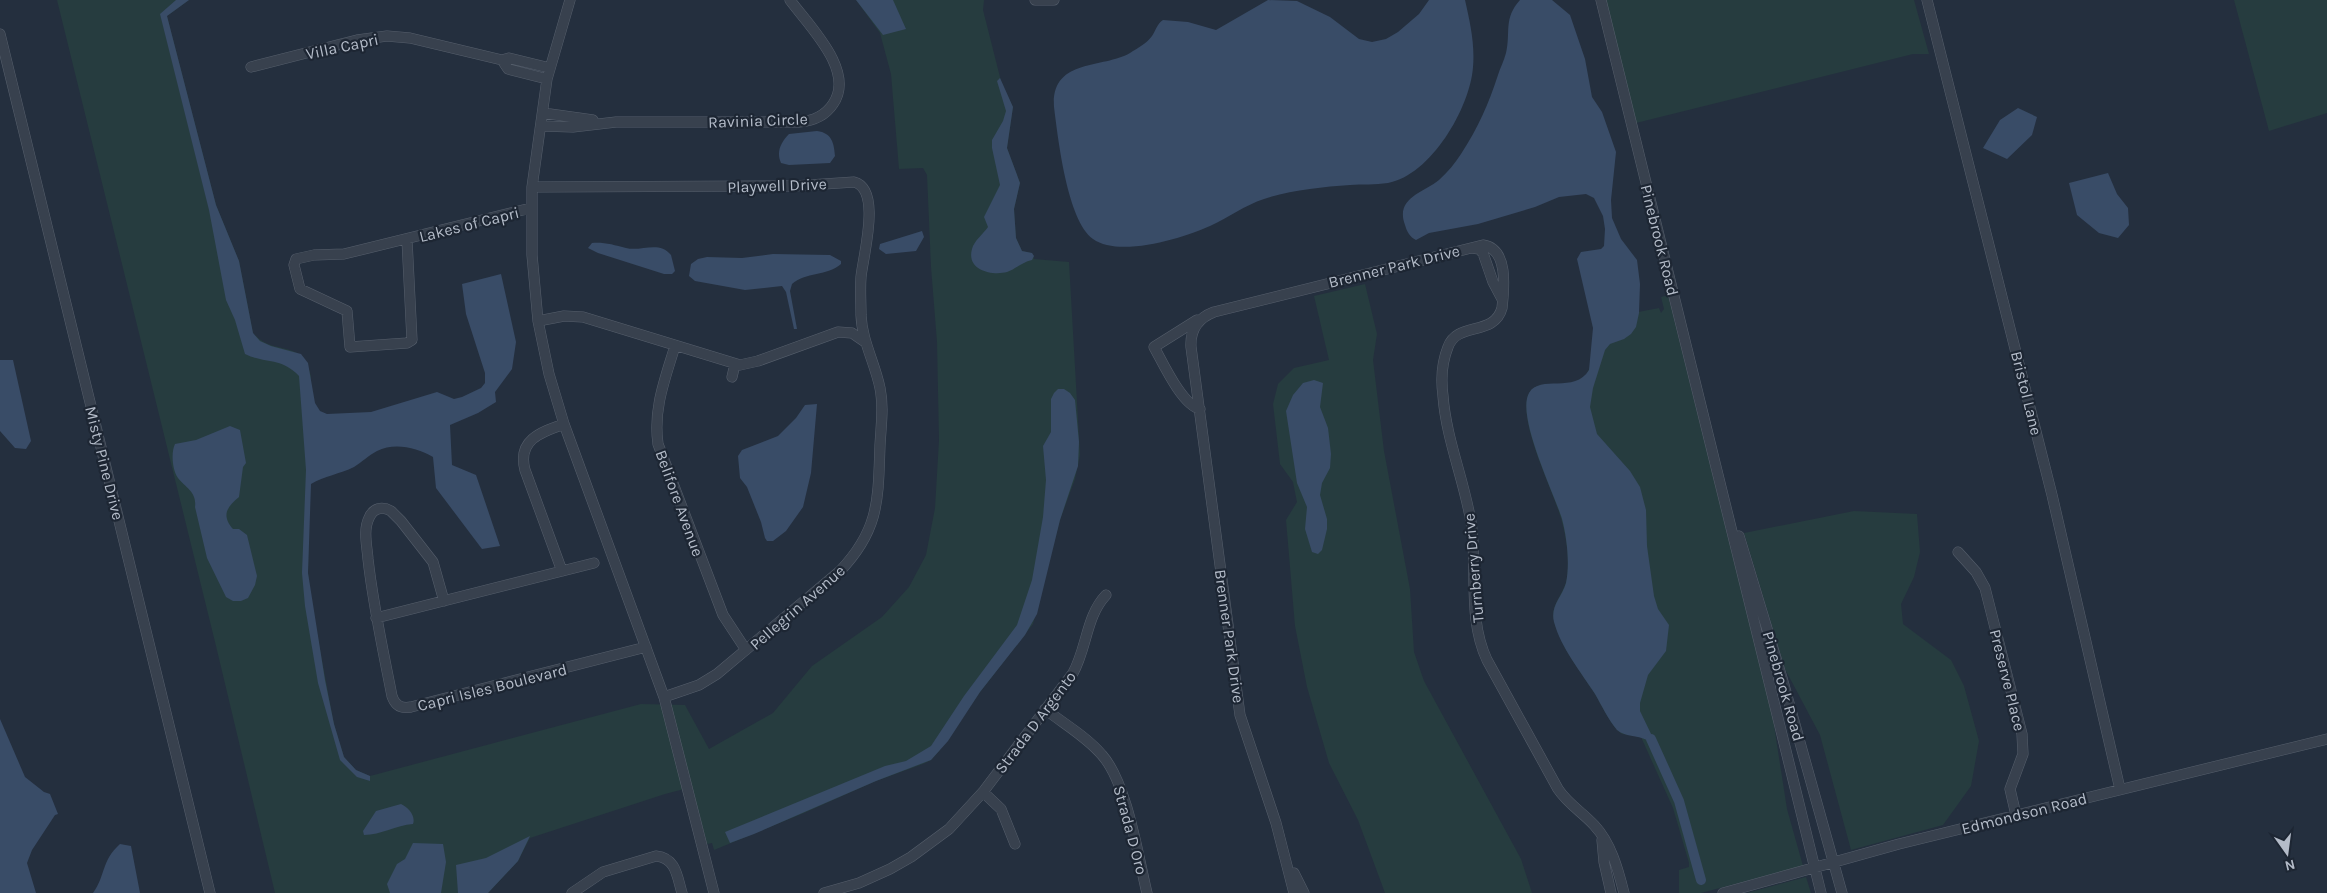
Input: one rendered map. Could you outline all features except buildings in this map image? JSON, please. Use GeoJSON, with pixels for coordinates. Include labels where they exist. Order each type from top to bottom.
{"type":"FeatureCollection","features":[{"type":"Feature","properties":{"kind":"street"},"geometry":{"type":"LineString","coordinates":[[570,0],[547,79],[532,187],[532,255],[538,321],[549,374],[564,424],[664,697],[714,893]]}},
{"type":"Feature","properties":{"kind":"street","name":"Ravinia Circle"},"geometry":{"type":"LineString","coordinates":[[541,126],[574,126],[616,122],[800,122],[823,114],[830,108],[838,94],[838,70],[831,56],[790,0]]}},
{"type":"Feature","properties":{"kind":"street"},"geometry":{"type":"LineString","coordinates":[[1035,0],[1054,0]]}},
{"type":"Feature","properties":{"kind":"street","name":"Pinebrook Road"},"geometry":{"type":"LineString","coordinates":[[1601,0],[1820,893]]}},
{"type":"Feature","properties":{"kind":"street","name":"Bristol Lane"},"geometry":{"type":"LineString","coordinates":[[1927,0],[2052,495],[2120,789]]}},
{"type":"Feature","properties":{"kind":"street","name":"Misty Pine Drive"},"geometry":{"type":"LineString","coordinates":[[0,34],[210,893]]}},
{"type":"Feature","properties":{"kind":"street","name":"Villa Capri"},"geometry":{"type":"LineString","coordinates":[[251,67],[372,38],[400,36],[502,60]]}},
{"type":"Feature","properties":{"kind":"street"},"geometry":{"type":"LineString","coordinates":[[547,79],[508,69],[502,60],[510,58],[550,68]]}},
{"type":"Feature","properties":{"kind":"street","name":"Ravinia Circle"},"geometry":{"type":"LineString","coordinates":[[543,113],[616,122]]}},
{"type":"Feature","properties":{"kind":"street","name":"Playwell Drive"},"geometry":{"type":"LineString","coordinates":[[532,187],[784,186],[858,183],[865,190],[869,203],[861,291],[861,326],[865,342]]}},
{"type":"Feature","properties":{"kind":"street","name":"Lakes of Capri"},"geometry":{"type":"LineString","coordinates":[[407,240],[412,340],[407,343],[350,347],[347,311],[300,290],[295,260],[314,255],[344,254],[531,208]]}},
{"type":"Feature","properties":{"kind":"street","name":"Turnberry Drive"},"geometry":{"type":"LineString","coordinates":[[1471,247],[1483,245],[1490,247],[1499,256],[1502,268],[1501,312],[1491,325],[1462,332],[1452,340],[1447,351],[1442,380],[1444,406],[1471,522],[1478,633],[1487,660],[1558,789],[1567,802],[1594,825],[1602,836],[1615,861],[1624,893]]}},
{"type":"Feature","properties":{"kind":"street","name":"Brenner Park Drive"},"geometry":{"type":"LineString","coordinates":[[1200,409],[1193,407],[1185,399],[1154,347],[1203,317],[1214,312],[1471,247]]}},
{"type":"Feature","properties":{"kind":"street"},"geometry":{"type":"LineString","coordinates":[[538,321],[564,316],[583,317],[735,364],[750,364],[833,333],[852,333],[865,342]]}},
{"type":"Feature","properties":{"kind":"street","name":"Brenner Park Drive"},"geometry":{"type":"LineString","coordinates":[[1203,317],[1194,329],[1191,341],[1240,714],[1286,857],[1294,893]]}},
{"type":"Feature","properties":{"kind":"street","name":"Pellegrin Avenue"},"geometry":{"type":"LineString","coordinates":[[664,697],[710,679],[840,571],[857,552],[869,532],[878,498],[882,410],[878,381],[865,342]]}},
{"type":"Feature","properties":{"kind":"street","name":"Belifore Avenue"},"geometry":{"type":"LineString","coordinates":[[675,346],[658,406],[656,423],[658,444],[722,615],[746,650]]}},
{"type":"Feature","properties":{"kind":"street"},"geometry":{"type":"LineString","coordinates":[[732,377],[735,364]]}},
{"type":"Feature","properties":{"kind":"street"},"geometry":{"type":"LineString","coordinates":[[562,571],[525,470],[523,456],[525,448],[535,437],[564,424]]}},
{"type":"Feature","properties":{"kind":"street","name":"Pinebrook Road"},"geometry":{"type":"LineString","coordinates":[[1719,480],[1751,570],[1842,893]]}},
{"type":"Feature","properties":{"kind":"street","name":"Capri Isles Boulevard"},"geometry":{"type":"LineString","coordinates":[[444,601],[436,569],[429,556],[396,515],[385,508],[377,509],[369,516],[366,531],[376,618],[392,696],[398,705],[404,708],[646,647]]}},
{"type":"Feature","properties":{"kind":"street","name":"Preserve Place"},"geometry":{"type":"LineString","coordinates":[[1958,552],[1976,572],[1985,588],[2022,734],[2023,754],[2010,789],[2016,815]]}},
{"type":"Feature","properties":{"kind":"street"},"geometry":{"type":"LineString","coordinates":[[376,618],[594,563]]}},
{"type":"Feature","properties":{"kind":"street","name":"Strada D Argento"},"geometry":{"type":"LineString","coordinates":[[824,893],[867,880],[911,857],[949,829],[983,792],[1078,665],[1095,609],[1106,595]]}},
{"type":"Feature","properties":{"kind":"street","name":"Strada D Oro"},"geometry":{"type":"LineString","coordinates":[[1045,709],[1097,750],[1112,769],[1122,793],[1147,893]]}},
{"type":"Feature","properties":{"kind":"street","name":"Edmondson Road"},"geometry":{"type":"LineString","coordinates":[[1724,893],[2016,815],[2327,739]]}},
{"type":"Feature","properties":{"kind":"street"},"geometry":{"type":"LineString","coordinates":[[983,792],[1001,809],[1015,844]]}},
{"type":"Feature","properties":{"kind":"street"},"geometry":{"type":"LineString","coordinates":[[1602,836],[1604,862],[1611,893]]}},
{"type":"Feature","properties":{"kind":"street"},"geometry":{"type":"LineString","coordinates":[[572,893],[603,872],[656,856],[664,857],[673,864],[682,893]]}},
{"type":"Feature","properties":{"kind":"street","name":"Brenner Park Drive"},"geometry":{"type":"LineString","coordinates":[[1286,857],[1304,893]]}},
{"type":"Feature","properties":{"kind":"green space"},"geometry":{"type":"Polygon","coordinates":[[[57,0],[189,0],[167,16],[216,205],[239,261],[253,333],[270,345],[287,349],[301,356],[307,364],[311,376],[308,573],[312,607],[334,724],[344,757],[356,770],[370,776],[641,704],[685,705],[709,749],[773,713],[812,666],[882,617],[909,587],[926,555],[935,508],[939,440],[937,342],[931,267],[927,175],[923,168],[899,169],[891,74],[880,33],[856,0],[984,0],[983,10],[1002,85],[1013,107],[1007,148],[1020,183],[1014,209],[1016,238],[1022,251],[1032,253],[1034,259],[1069,262],[1080,455],[1075,479],[1060,520],[1033,624],[980,692],[931,760],[876,781],[714,850],[712,843],[707,844],[692,787],[530,838],[518,861],[488,893],[275,893],[57,0]]]}},
{"type":"Feature","properties":{"kind":"green space"},"geometry":{"type":"Polygon","coordinates":[[[1606,0],[1914,0],[1929,54],[1913,54],[1636,123],[1606,0]]]}},
{"type":"Feature","properties":{"kind":"green space"},"geometry":{"type":"Polygon","coordinates":[[[2234,0],[2327,0],[2327,113],[2269,131],[2234,0]]]}},
{"type":"Feature","properties":{"kind":"green space"},"geometry":{"type":"Polygon","coordinates":[[[1365,284],[1377,334],[1373,360],[1384,451],[1410,589],[1414,652],[1424,681],[1521,859],[1532,893],[1385,893],[1358,820],[1329,763],[1307,687],[1295,626],[1286,520],[1297,502],[1293,482],[1280,464],[1273,404],[1278,384],[1294,368],[1329,360],[1314,296],[1365,284]]]}},
{"type":"Feature","properties":{"kind":"green space"},"geometry":{"type":"Polygon","coordinates":[[[1668,295],[1773,719],[1787,809],[1803,866],[1701,893],[1679,893],[1679,870],[1689,867],[1689,863],[1673,808],[1641,737],[1622,734],[1617,730],[1561,641],[1557,631],[1553,616],[1555,606],[1566,582],[1568,568],[1567,544],[1558,509],[1532,440],[1526,408],[1528,395],[1535,387],[1539,385],[1569,384],[1586,375],[1594,349],[1592,321],[1659,308],[1661,313],[1664,309],[1661,297],[1668,295]]]}},
{"type":"Feature","properties":{"kind":"green space"},"geometry":{"type":"Polygon","coordinates":[[[1854,511],[1917,514],[1920,552],[1914,577],[1901,604],[1903,624],[1951,660],[1964,686],[1979,741],[1971,786],[1943,825],[1851,850],[1820,735],[1785,669],[1744,533],[1854,511]]]}},
{"type":"Feature","properties":{"kind":"green space"},"geometry":{"type":"Polygon","coordinates":[[[1806,877],[1811,893],[1747,893],[1806,877]]]}},
{"type":"Feature","properties":{"kind":"water"},"geometry":{"type":"Polygon","coordinates":[[[176,0],[189,0],[167,16],[216,205],[239,261],[253,333],[260,341],[271,346],[301,354],[308,363],[315,403],[320,411],[327,414],[371,412],[437,392],[454,399],[481,388],[485,383],[485,373],[466,314],[462,284],[501,274],[516,342],[512,369],[495,392],[496,402],[478,413],[450,425],[452,465],[476,475],[500,546],[482,549],[436,488],[433,457],[420,451],[406,447],[384,448],[354,467],[311,484],[308,573],[325,680],[334,724],[344,757],[356,770],[370,776],[370,781],[357,777],[340,760],[318,683],[305,606],[302,573],[306,470],[299,376],[279,363],[245,354],[235,320],[226,300],[209,210],[160,14],[176,0]]]}},
{"type":"Feature","properties":{"kind":"water"},"geometry":{"type":"Polygon","coordinates":[[[856,0],[893,0],[906,29],[883,35],[856,0]]]}},
{"type":"Feature","properties":{"kind":"water"},"geometry":{"type":"Polygon","coordinates":[[[1268,0],[1297,1],[1330,17],[1359,39],[1372,42],[1386,39],[1398,32],[1419,14],[1429,0],[1465,0],[1473,41],[1473,67],[1470,83],[1456,120],[1433,154],[1404,177],[1388,183],[1318,188],[1274,196],[1250,205],[1199,231],[1152,244],[1119,247],[1104,244],[1093,239],[1084,229],[1076,215],[1065,178],[1054,107],[1055,91],[1061,80],[1069,73],[1080,68],[1119,58],[1130,53],[1148,41],[1159,23],[1163,20],[1188,22],[1216,30],[1268,0]]]}},
{"type":"Feature","properties":{"kind":"water"},"geometry":{"type":"Polygon","coordinates":[[[1520,0],[1552,0],[1570,15],[1585,59],[1592,97],[1602,112],[1616,152],[1611,200],[1612,218],[1621,239],[1637,260],[1640,284],[1639,313],[1636,327],[1631,334],[1624,339],[1610,344],[1605,350],[1593,388],[1590,407],[1597,434],[1630,471],[1640,487],[1646,510],[1647,546],[1654,596],[1658,609],[1669,625],[1666,651],[1648,675],[1640,703],[1640,711],[1653,738],[1647,740],[1624,734],[1617,730],[1572,660],[1557,632],[1553,616],[1555,606],[1566,583],[1568,568],[1567,543],[1562,519],[1532,436],[1526,404],[1529,393],[1534,388],[1541,385],[1575,381],[1583,377],[1589,370],[1593,328],[1577,259],[1581,252],[1601,249],[1604,246],[1605,229],[1603,216],[1594,198],[1586,194],[1559,197],[1535,207],[1478,224],[1429,233],[1416,240],[1408,232],[1403,216],[1407,202],[1445,174],[1473,135],[1487,105],[1504,59],[1509,20],[1511,13],[1520,0]]]}},
{"type":"Feature","properties":{"kind":"water"},"geometry":{"type":"Polygon","coordinates":[[[1000,78],[1013,107],[1007,148],[1020,183],[1014,209],[1016,238],[1022,251],[1032,253],[1034,256],[1032,260],[1010,271],[994,273],[976,267],[971,256],[975,243],[988,227],[984,217],[1000,185],[992,140],[1003,121],[1006,111],[997,81],[1000,78]]]}},
{"type":"Feature","properties":{"kind":"water"},"geometry":{"type":"Polygon","coordinates":[[[2018,108],[2037,117],[2032,135],[2007,159],[1983,148],[2000,120],[2018,108]]]}},
{"type":"Feature","properties":{"kind":"water"},"geometry":{"type":"Polygon","coordinates":[[[817,131],[829,136],[833,143],[835,156],[830,163],[789,165],[781,163],[780,147],[789,134],[817,131]]]}},
{"type":"Feature","properties":{"kind":"water"},"geometry":{"type":"Polygon","coordinates":[[[2108,173],[2117,194],[2128,208],[2129,225],[2118,238],[2099,233],[2077,215],[2069,183],[2108,173]]]}},
{"type":"Feature","properties":{"kind":"water"},"geometry":{"type":"Polygon","coordinates":[[[922,231],[924,237],[916,251],[886,254],[879,249],[880,244],[922,231]]]}},
{"type":"Feature","properties":{"kind":"water"},"geometry":{"type":"Polygon","coordinates":[[[592,243],[605,243],[632,249],[661,248],[671,255],[675,271],[672,274],[664,274],[598,253],[588,248],[592,243]]]}},
{"type":"Feature","properties":{"kind":"water"},"geometry":{"type":"Polygon","coordinates":[[[773,254],[830,255],[841,261],[841,264],[836,268],[797,280],[792,284],[790,291],[797,329],[794,329],[786,292],[782,286],[745,290],[695,281],[689,276],[691,264],[698,259],[707,257],[742,258],[773,254]]]}},
{"type":"Feature","properties":{"kind":"water"},"geometry":{"type":"Polygon","coordinates":[[[0,360],[13,360],[31,441],[26,449],[15,448],[0,431],[0,360]]]}},
{"type":"Feature","properties":{"kind":"water"},"geometry":{"type":"Polygon","coordinates":[[[1314,380],[1323,383],[1320,407],[1328,428],[1331,454],[1330,468],[1322,483],[1320,495],[1327,519],[1327,529],[1322,550],[1318,554],[1312,552],[1305,529],[1307,507],[1297,483],[1286,411],[1293,395],[1303,383],[1314,380]]]}},
{"type":"Feature","properties":{"kind":"water"},"geometry":{"type":"Polygon","coordinates":[[[1058,389],[1064,389],[1075,400],[1079,442],[1078,466],[1060,520],[1037,614],[1025,635],[980,692],[948,741],[931,760],[876,781],[730,843],[725,832],[885,766],[906,761],[931,746],[964,696],[1017,625],[1032,580],[1043,517],[1046,480],[1043,446],[1051,432],[1051,399],[1058,389]]]}},
{"type":"Feature","properties":{"kind":"water"},"geometry":{"type":"Polygon","coordinates":[[[817,404],[811,473],[803,507],[786,531],[773,541],[767,541],[747,487],[740,478],[738,456],[742,450],[778,436],[796,418],[805,405],[817,404]]]}},
{"type":"Feature","properties":{"kind":"water"},"geometry":{"type":"Polygon","coordinates":[[[230,426],[240,430],[246,463],[243,467],[239,497],[231,504],[226,515],[233,529],[239,529],[247,535],[257,576],[255,585],[248,598],[241,601],[233,601],[226,597],[207,558],[193,494],[178,478],[174,470],[173,461],[175,444],[196,440],[230,426]]]}},
{"type":"Feature","properties":{"kind":"water"},"geometry":{"type":"Polygon","coordinates":[[[0,719],[25,777],[44,792],[50,794],[58,814],[55,815],[32,850],[27,863],[36,893],[0,893],[0,719]]]}},
{"type":"Feature","properties":{"kind":"water"},"geometry":{"type":"Polygon","coordinates":[[[401,804],[411,812],[413,824],[364,835],[363,831],[376,811],[401,804]]]}},
{"type":"Feature","properties":{"kind":"water"},"geometry":{"type":"Polygon","coordinates":[[[530,836],[518,861],[488,893],[458,893],[456,865],[486,858],[530,836]]]}},
{"type":"Feature","properties":{"kind":"water"},"geometry":{"type":"Polygon","coordinates":[[[413,843],[443,844],[446,862],[441,893],[390,893],[387,884],[397,864],[405,859],[413,843]]]}},
{"type":"Feature","properties":{"kind":"water"},"geometry":{"type":"Polygon","coordinates":[[[120,844],[131,846],[140,893],[93,893],[110,856],[120,844]]]}},
{"type":"Feature","properties":{"kind":"waterway"},"geometry":{"type":"LineString","coordinates":[[1651,739],[1679,801],[1701,880]]}}]}
